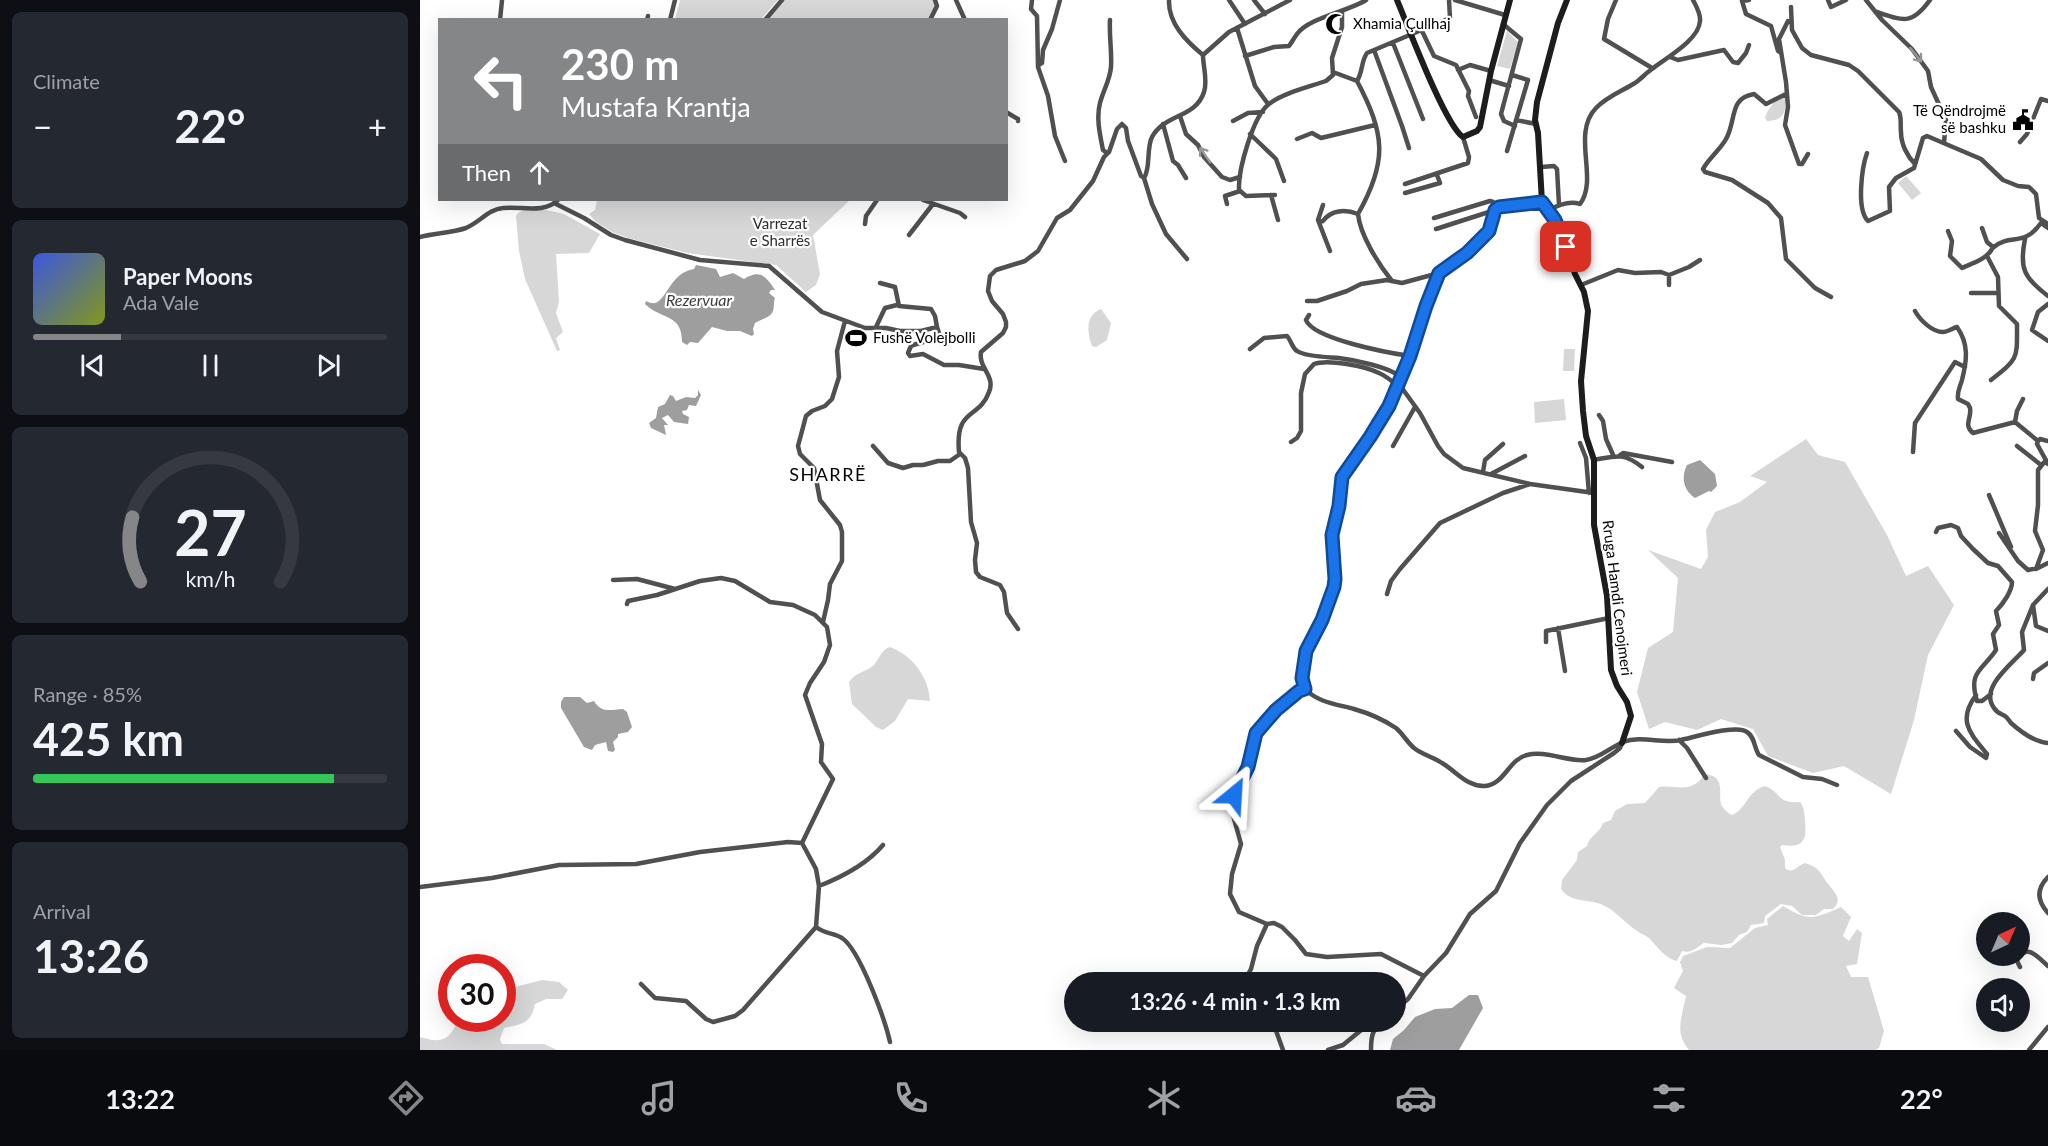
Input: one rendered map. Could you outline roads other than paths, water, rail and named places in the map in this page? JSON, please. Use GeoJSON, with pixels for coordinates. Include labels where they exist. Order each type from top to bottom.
{"type":"FeatureCollection","features":[{"type":"Feature","properties":{"kind":"street"},"geometry":{"type":"LineString","coordinates":[[500,18],[502,0]]}},
{"type":"Feature","properties":{"kind":"street"},"geometry":{"type":"LineString","coordinates":[[670,18],[675,0]]}},
{"type":"Feature","properties":{"kind":"street"},"geometry":{"type":"LineString","coordinates":[[767,18],[782,0]]}},
{"type":"Feature","properties":{"kind":"street"},"geometry":{"type":"LineString","coordinates":[[931,18],[937,6],[935,0]]}},
{"type":"Feature","properties":{"kind":"street"},"geometry":{"type":"LineString","coordinates":[[956,0],[964,18]]}},
{"type":"Feature","properties":{"kind":"street"},"geometry":{"type":"LineString","coordinates":[[1032,0],[1031,9],[1037,16],[1037,59],[1048,96],[1055,136],[1065,161]]}},
{"type":"Feature","properties":{"kind":"street"},"geometry":{"type":"LineString","coordinates":[[1039,65],[1060,0]]}},
{"type":"Feature","properties":{"kind":"street"},"geometry":{"type":"LineString","coordinates":[[1144,178],[1147,175],[1148,147],[1152,137],[1163,124],[1195,108],[1205,91],[1203,55],[1176,27],[1170,15],[1169,0]]}},
{"type":"Feature","properties":{"kind":"street"},"geometry":{"type":"LineString","coordinates":[[1229,0],[1245,24]]}},
{"type":"Feature","properties":{"kind":"street"},"geometry":{"type":"LineString","coordinates":[[1254,0],[1265,14]]}},
{"type":"Feature","properties":{"kind":"street"},"geometry":{"type":"LineString","coordinates":[[1203,55],[1229,32],[1290,0]]}},
{"type":"Feature","properties":{"kind":"street"},"geometry":{"type":"LineString","coordinates":[[1245,56],[1274,47],[1288,46],[1297,32],[1326,16],[1366,0]]}},
{"type":"Feature","properties":{"kind":"street"},"geometry":{"type":"LineString","coordinates":[[1397,0],[1444,111],[1463,137],[1469,162],[1437,175],[1405,184]]}},
{"type":"Feature","properties":{"kind":"street"},"geometry":{"type":"LineString","coordinates":[[1357,81],[1362,72],[1365,54],[1450,18],[1449,0]]}},
{"type":"Feature","properties":{"kind":"street"},"geometry":{"type":"LineString","coordinates":[[1455,0],[1505,15]]}},
{"type":"Feature","properties":{"kind":"street"},"geometry":{"type":"LineString","coordinates":[[1463,137],[1479,128],[1510,0]]}},
{"type":"Feature","properties":{"kind":"street"},"geometry":{"type":"LineString","coordinates":[[1436,229],[1499,207],[1542,202],[1541,167],[1535,116],[1558,23],[1567,0]]}},
{"type":"Feature","properties":{"kind":"street"},"geometry":{"type":"LineString","coordinates":[[1616,0],[1608,19],[1604,39],[1652,68]]}},
{"type":"Feature","properties":{"kind":"street"},"geometry":{"type":"LineString","coordinates":[[1549,210],[1559,204],[1575,202],[1580,204],[1586,195],[1584,147],[1594,109],[1670,57],[1696,32],[1701,18],[1693,0]]}},
{"type":"Feature","properties":{"kind":"street"},"geometry":{"type":"LineString","coordinates":[[1749,0],[1742,2],[1746,14],[1771,26],[1778,51],[1782,54]]}},
{"type":"Feature","properties":{"kind":"street"},"geometry":{"type":"LineString","coordinates":[[1828,0],[1831,7],[1846,0]]}},
{"type":"Feature","properties":{"kind":"street"},"geometry":{"type":"LineString","coordinates":[[1866,0],[1882,20],[1912,49],[1928,71],[1931,87],[1946,120],[1944,143]]}},
{"type":"Feature","properties":{"kind":"street"},"geometry":{"type":"LineString","coordinates":[[1877,12],[1906,20],[1920,14],[1930,0]]}},
{"type":"Feature","properties":{"kind":"street"},"geometry":{"type":"LineString","coordinates":[[1808,154],[1802,164],[1799,164],[1785,125],[1788,107],[1779,37],[1788,23],[1791,7],[1792,30],[1802,48],[1811,55],[1849,65],[1899,112],[1902,142],[1908,156],[1915,164]]}},
{"type":"Feature","properties":{"kind":"street"},"geometry":{"type":"LineString","coordinates":[[1240,191],[1240,177],[1250,134],[1268,104],[1332,77],[1332,58],[1342,27],[1342,11]]}},
{"type":"Feature","properties":{"kind":"street"},"geometry":{"type":"LineString","coordinates":[[1107,153],[1103,150],[1098,116],[1111,67],[1108,39],[1110,20]]}},
{"type":"Feature","properties":{"kind":"street"},"geometry":{"type":"LineString","coordinates":[[1503,24],[1521,39],[1501,118],[1515,126]]}},
{"type":"Feature","properties":{"kind":"street"},"geometry":{"type":"LineString","coordinates":[[1237,28],[1255,86],[1268,104]]}},
{"type":"Feature","properties":{"kind":"street"},"geometry":{"type":"LineString","coordinates":[[1422,31],[1434,56],[1454,64],[1458,70],[1468,91],[1476,117]]}},
{"type":"Feature","properties":{"kind":"street"},"geometry":{"type":"LineString","coordinates":[[1393,43],[1423,119]]}},
{"type":"Feature","properties":{"kind":"street"},"geometry":{"type":"LineString","coordinates":[[1670,57],[1678,60],[1724,50],[1733,62],[1738,63],[1742,60],[1749,45]]}},
{"type":"Feature","properties":{"kind":"street"},"geometry":{"type":"LineString","coordinates":[[1374,50],[1409,148]]}},
{"type":"Feature","properties":{"kind":"street"},"geometry":{"type":"LineString","coordinates":[[1458,70],[1470,65],[1491,71]]}},
{"type":"Feature","properties":{"kind":"street"},"geometry":{"type":"LineString","coordinates":[[1333,72],[1357,81],[1375,125],[1380,149],[1379,167],[1372,188],[1358,214],[1360,225],[1378,264],[1392,281]]}},
{"type":"Feature","properties":{"kind":"street"},"geometry":{"type":"LineString","coordinates":[[1508,151],[1528,80],[1512,75]]}},
{"type":"Feature","properties":{"kind":"street"},"geometry":{"type":"LineString","coordinates":[[1489,80],[1509,86]]}},
{"type":"Feature","properties":{"kind":"street"},"geometry":{"type":"LineString","coordinates":[[1786,94],[1766,105],[1754,94],[1748,94],[1741,99],[1736,105],[1733,124],[1726,139],[1703,169],[1732,180],[1768,203],[1781,218],[1786,259],[1815,288],[1831,297]]}},
{"type":"Feature","properties":{"kind":"street"},"geometry":{"type":"LineString","coordinates":[[2020,142],[2030,127],[2041,99],[2048,101]]}},
{"type":"Feature","properties":{"kind":"street"},"geometry":{"type":"LineString","coordinates":[[1233,121],[1248,113],[1263,112]]}},
{"type":"Feature","properties":{"kind":"street"},"geometry":{"type":"LineString","coordinates":[[1008,113],[1018,121]]}},
{"type":"Feature","properties":{"kind":"street"},"geometry":{"type":"LineString","coordinates":[[1180,116],[1186,134],[1198,145],[1204,157],[1222,177],[1230,180],[1240,177]]}},
{"type":"Feature","properties":{"kind":"street"},"geometry":{"type":"LineString","coordinates":[[1516,120],[1536,124]]}},
{"type":"Feature","properties":{"kind":"street"},"geometry":{"type":"LineString","coordinates":[[1018,629],[1007,614],[1002,588],[996,582],[980,577],[976,572],[977,543],[971,522],[968,468],[958,446],[960,426],[964,418],[983,402],[989,392],[990,377],[981,361],[981,352],[1003,333],[1006,322],[989,295],[987,287],[990,276],[996,270],[1025,261],[1038,251],[1057,218],[1070,210],[1089,187],[1109,152],[1119,127],[1124,124],[1131,151],[1166,234],[1187,259]]}},
{"type":"Feature","properties":{"kind":"street"},"geometry":{"type":"LineString","coordinates":[[1163,124],[1173,161],[1186,178]]}},
{"type":"Feature","properties":{"kind":"street"},"geometry":{"type":"LineString","coordinates":[[1296,139],[1312,133],[1321,138],[1375,125]]}},
{"type":"Feature","properties":{"kind":"street"},"geometry":{"type":"LineString","coordinates":[[1250,134],[1276,159],[1284,181]]}},
{"type":"Feature","properties":{"kind":"street"},"geometry":{"type":"LineString","coordinates":[[1867,153],[1862,168],[1862,185],[1864,216],[1868,221],[1888,214],[1891,208],[1890,187],[1896,178],[1914,168],[1925,136],[1981,159],[2003,180],[2018,186],[2029,187],[2036,194],[2039,218],[2048,226]]}},
{"type":"Feature","properties":{"kind":"street"},"geometry":{"type":"LineString","coordinates":[[1541,167],[1554,166],[1557,169],[1559,204]]}},
{"type":"Feature","properties":{"kind":"street"},"geometry":{"type":"LineString","coordinates":[[1405,194],[1440,183],[1437,175]]}},
{"type":"Feature","properties":{"kind":"street"},"geometry":{"type":"LineString","coordinates":[[1240,191],[1246,196],[1273,195],[1278,220]]}},
{"type":"Feature","properties":{"kind":"street"},"geometry":{"type":"LineString","coordinates":[[1227,204],[1225,195],[1240,191]]}},
{"type":"Feature","properties":{"kind":"street"},"geometry":{"type":"LineString","coordinates":[[420,237],[458,231],[497,209],[542,208],[556,201],[611,235],[625,240],[692,258],[769,266],[822,312],[868,329],[876,327],[921,332],[937,327]]}},
{"type":"Feature","properties":{"kind":"street"},"geometry":{"type":"LineString","coordinates":[[865,224],[866,216],[876,201]]}},
{"type":"Feature","properties":{"kind":"street"},"geometry":{"type":"LineString","coordinates":[[926,201],[960,213],[965,217]]}},
{"type":"Feature","properties":{"kind":"street"},"geometry":{"type":"LineString","coordinates":[[1307,301],[1317,301],[1344,293],[1361,284],[1387,280],[1402,283],[1439,273],[1467,253],[1489,231],[1495,210],[1493,202],[1490,201],[1434,218]]}},
{"type":"Feature","properties":{"kind":"street","name":"Rruga Hamdi Cenojmeri"},"geometry":{"type":"LineString","coordinates":[[1542,202],[1549,210],[1563,237],[1584,292],[1588,311],[1581,381],[1583,411],[1586,436],[1594,460],[1591,493],[1594,525],[1605,574],[1613,677],[1627,702],[1631,716],[1622,742]]}},
{"type":"Feature","properties":{"kind":"street"},"geometry":{"type":"LineString","coordinates":[[909,235],[933,204]]}},
{"type":"Feature","properties":{"kind":"street"},"geometry":{"type":"LineString","coordinates":[[1323,205],[1318,220],[1329,251]]}},
{"type":"Feature","properties":{"kind":"street"},"geometry":{"type":"LineString","coordinates":[[1319,222],[1342,210],[1358,214]]}},
{"type":"Feature","properties":{"kind":"street"},"geometry":{"type":"LineString","coordinates":[[1948,231],[1952,241],[1950,256],[1962,268],[1987,256],[1993,247],[2025,239],[2033,234],[2041,223],[2048,226]]}},
{"type":"Feature","properties":{"kind":"street"},"geometry":{"type":"LineString","coordinates":[[1982,228],[1987,242],[1993,247]]}},
{"type":"Feature","properties":{"kind":"street"},"geometry":{"type":"LineString","coordinates":[[2025,239],[2021,257],[2025,274],[2037,288],[2048,296]]}},
{"type":"Feature","properties":{"kind":"street"},"geometry":{"type":"LineString","coordinates":[[1987,256],[1998,277],[2000,306],[2017,324],[2018,344],[2015,357],[2009,366],[1991,380]]}},
{"type":"Feature","properties":{"kind":"street"},"geometry":{"type":"LineString","coordinates":[[1581,285],[1618,270],[1635,273],[1661,272],[1669,275],[1700,260]]}},
{"type":"Feature","properties":{"kind":"street"},"geometry":{"type":"LineString","coordinates":[[1439,273],[1410,356],[1389,406],[1342,477],[1339,506],[1332,535],[1334,587],[1322,620],[1306,651],[1302,678],[1305,689],[1320,700],[1361,711],[1388,724],[1406,737],[1412,746],[1477,786],[1495,783],[1516,760],[1527,755],[1538,754],[1587,760],[1622,742],[1638,738],[1650,741],[1679,740],[1714,734],[1730,728],[1743,730],[1751,735],[1759,755],[1803,777],[1822,779],[1837,785]]}},
{"type":"Feature","properties":{"kind":"street"},"geometry":{"type":"LineString","coordinates":[[1669,275],[1669,285]]}},
{"type":"Feature","properties":{"kind":"street"},"geometry":{"type":"LineString","coordinates":[[880,283],[895,287],[897,305]]}},
{"type":"Feature","properties":{"kind":"street"},"geometry":{"type":"LineString","coordinates":[[1971,293],[1998,293]]}},
{"type":"Feature","properties":{"kind":"street"},"geometry":{"type":"LineString","coordinates":[[2048,304],[2038,312],[2032,330],[2048,341]]}},
{"type":"Feature","properties":{"kind":"street"},"geometry":{"type":"LineString","coordinates":[[876,327],[885,309],[897,305],[908,308],[929,308],[934,314],[939,333],[934,339],[911,346],[908,352],[910,356],[923,354],[944,365],[984,369]]}},
{"type":"Feature","properties":{"kind":"street"},"geometry":{"type":"LineString","coordinates":[[1915,311],[1919,318],[1934,330],[1943,332],[1955,327],[1959,328],[1967,351],[1965,367],[1957,392],[1958,399],[1968,404],[1970,408],[1967,425],[1969,430],[1973,433],[2015,422]]}},
{"type":"Feature","properties":{"kind":"street"},"geometry":{"type":"LineString","coordinates":[[1309,315],[1306,320],[1308,324],[1321,334],[1410,356]]}},
{"type":"Feature","properties":{"kind":"street"},"geometry":{"type":"LineString","coordinates":[[823,621],[830,584],[842,561],[842,532],[840,525],[820,500],[814,468],[800,454],[798,446],[806,416],[825,406],[832,399],[839,377],[837,351],[845,321]]}},
{"type":"Feature","properties":{"kind":"street"},"geometry":{"type":"LineString","coordinates":[[1250,349],[1264,338],[1287,336],[1297,351],[1321,358],[1344,359],[1377,366],[1401,378]]}},
{"type":"Feature","properties":{"kind":"street"},"geometry":{"type":"LineString","coordinates":[[1912,452],[1915,423],[1920,414],[1938,390],[1954,362],[1965,367]]}},
{"type":"Feature","properties":{"kind":"street"},"geometry":{"type":"LineString","coordinates":[[1291,442],[1301,431],[1301,393],[1305,374],[1314,364],[1334,363],[1370,370],[1398,385],[1415,407],[1444,454],[1463,468],[1530,484],[1591,493],[1586,458],[1580,443]]}},
{"type":"Feature","properties":{"kind":"street"},"geometry":{"type":"LineString","coordinates":[[2015,422],[2017,411],[2024,399]]}},
{"type":"Feature","properties":{"kind":"street"},"geometry":{"type":"LineString","coordinates":[[1393,446],[1415,407]]}},
{"type":"Feature","properties":{"kind":"street"},"geometry":{"type":"LineString","coordinates":[[1599,415],[1603,421],[1606,440],[1617,456],[1633,460],[1642,467]]}},
{"type":"Feature","properties":{"kind":"street"},"geometry":{"type":"LineString","coordinates":[[2015,422],[2038,441],[2037,444],[2047,462],[2038,470],[2035,531],[2043,550],[2036,569]]}},
{"type":"Feature","properties":{"kind":"street"},"geometry":{"type":"LineString","coordinates":[[2038,441],[2040,439],[2048,441]]}},
{"type":"Feature","properties":{"kind":"street"},"geometry":{"type":"LineString","coordinates":[[1483,472],[1485,460],[1503,444]]}},
{"type":"Feature","properties":{"kind":"street"},"geometry":{"type":"LineString","coordinates":[[873,446],[888,463],[903,468],[950,461],[960,454]]}},
{"type":"Feature","properties":{"kind":"street"},"geometry":{"type":"LineString","coordinates":[[2016,446],[2041,465]]}},
{"type":"Feature","properties":{"kind":"street"},"geometry":{"type":"LineString","coordinates":[[1594,460],[1623,453],[1672,462]]}},
{"type":"Feature","properties":{"kind":"street"},"geometry":{"type":"LineString","coordinates":[[1491,474],[1525,456]]}},
{"type":"Feature","properties":{"kind":"street"},"geometry":{"type":"LineString","coordinates":[[1387,594],[1391,581],[1440,523],[1530,484]]}},
{"type":"Feature","properties":{"kind":"street"},"geometry":{"type":"LineString","coordinates":[[1989,495],[2012,550]]}},
{"type":"Feature","properties":{"kind":"street"},"geometry":{"type":"LineString","coordinates":[[1936,532],[1938,528],[1951,525],[1958,528],[1961,536],[1973,549],[1988,563],[1998,566],[2012,582],[2002,605],[1996,611],[1999,625],[1993,634],[1996,650],[1981,666],[1974,679],[1977,701],[1982,702],[1991,694]]}},
{"type":"Feature","properties":{"kind":"street"},"geometry":{"type":"LineString","coordinates":[[1999,533],[2028,570],[2036,569],[2048,562]]}},
{"type":"Feature","properties":{"kind":"street"},"geometry":{"type":"LineString","coordinates":[[627,604],[628,601],[657,595],[700,581],[722,578],[744,585],[764,600],[802,608],[823,621],[827,627],[830,645],[824,662],[805,695],[822,744],[821,762],[833,779],[802,843]]}},
{"type":"Feature","properties":{"kind":"street"},"geometry":{"type":"LineString","coordinates":[[613,580],[637,579],[675,589]]}},
{"type":"Feature","properties":{"kind":"street"},"geometry":{"type":"LineString","coordinates":[[2048,589],[2033,605],[2022,632],[2024,650],[1998,677],[1991,694],[1991,704],[1998,713],[2005,716],[2023,733],[2048,743]]}},
{"type":"Feature","properties":{"kind":"street"},"geometry":{"type":"LineString","coordinates":[[2033,605],[2036,626],[2048,631]]}},
{"type":"Feature","properties":{"kind":"street"},"geometry":{"type":"LineString","coordinates":[[1546,642],[1546,631],[1609,618]]}},
{"type":"Feature","properties":{"kind":"street"},"geometry":{"type":"LineString","coordinates":[[1558,628],[1565,671]]}},
{"type":"Feature","properties":{"kind":"street"},"geometry":{"type":"LineString","coordinates":[[2033,679],[2034,673],[2048,663]]}},
{"type":"Feature","properties":{"kind":"street"},"geometry":{"type":"LineString","coordinates":[[1305,689],[1299,691],[1276,710],[1256,733],[1251,758],[1236,788],[1231,808],[1241,844],[1232,874],[1230,894],[1239,912],[1282,927],[1306,954],[1327,957],[1381,954],[1424,976]]}},
{"type":"Feature","properties":{"kind":"street"},"geometry":{"type":"LineString","coordinates":[[1956,731],[1986,758],[1987,756],[1973,738],[1966,724],[1968,712],[1976,695]]}},
{"type":"Feature","properties":{"kind":"street"},"geometry":{"type":"LineString","coordinates":[[1679,740],[1687,748],[1706,778]]}},
{"type":"Feature","properties":{"kind":"street"},"geometry":{"type":"LineString","coordinates":[[1406,1001],[1424,976],[1446,953],[1470,914],[1496,891],[1520,843],[1547,805],[1571,781],[1620,748],[1622,742]]}},
{"type":"Feature","properties":{"kind":"street"},"geometry":{"type":"LineString","coordinates":[[420,887],[492,878],[559,865],[636,864],[700,852],[789,842],[802,843]]}},
{"type":"Feature","properties":{"kind":"street"},"geometry":{"type":"LineString","coordinates":[[641,984],[655,998],[686,1001],[712,1022],[735,1016],[743,1010],[816,927],[819,886],[816,869],[802,843]]}},
{"type":"Feature","properties":{"kind":"street"},"geometry":{"type":"LineString","coordinates":[[819,886],[844,874],[874,855],[884,845]]}},
{"type":"Feature","properties":{"kind":"street"},"geometry":{"type":"LineString","coordinates":[[2048,877],[2039,889],[2041,905],[2048,913]]}},
{"type":"Feature","properties":{"kind":"street"},"geometry":{"type":"LineString","coordinates":[[1249,972],[1257,946],[1268,924]]}},
{"type":"Feature","properties":{"kind":"street"},"geometry":{"type":"LineString","coordinates":[[816,927],[827,934],[841,937],[852,950],[879,1005],[890,1042]]}},
{"type":"Feature","properties":{"kind":"street"},"geometry":{"type":"LineString","coordinates":[[2020,967],[2018,957],[2024,952],[2035,953],[2048,966]]}},
{"type":"Feature","properties":{"kind":"street"},"geometry":{"type":"LineString","coordinates":[[2029,1050],[2048,1027]]}},
{"type":"Feature","properties":{"kind":"street"},"geometry":{"type":"LineString","coordinates":[[1276,1032],[1283,1050]]}},
{"type":"Feature","properties":{"kind":"street"},"geometry":{"type":"LineString","coordinates":[[1328,1050],[1343,1045],[1359,1032]]}},
{"type":"Feature","properties":{"kind":"street"},"geometry":{"type":"LineString","coordinates":[[1371,1050],[1373,1032]]}},
{"type":"Feature","properties":{"kind":"water","name":"Rezervuar"},"geometry":{"type":"Polygon","coordinates":[[[696,265],[716,269],[720,277],[733,273],[744,279],[758,274],[769,281],[775,290],[769,293],[775,298],[773,311],[771,315],[755,323],[752,336],[740,331],[727,331],[712,327],[698,343],[690,342],[687,345],[682,342],[681,333],[675,321],[645,304],[646,301],[654,303],[659,301],[679,276],[694,269],[696,265]]]}},
{"type":"Feature","properties":{"kind":"water"},"geometry":{"type":"Polygon","coordinates":[[[698,390],[701,395],[696,406],[689,405],[687,410],[682,411],[689,417],[688,424],[674,422],[668,415],[662,418],[668,425],[664,425],[666,435],[651,428],[649,423],[656,418],[658,407],[665,404],[670,395],[676,401],[686,397],[695,398],[698,390]]]}},
{"type":"Feature","properties":{"kind":"water"},"geometry":{"type":"Polygon","coordinates":[[[1700,460],[1715,474],[1717,486],[1711,492],[1695,498],[1684,483],[1684,474],[1687,465],[1700,460]]]}},
{"type":"Feature","properties":{"kind":"water"},"geometry":{"type":"Polygon","coordinates":[[[564,697],[580,697],[587,703],[594,701],[606,710],[623,709],[627,712],[632,727],[628,732],[618,734],[613,742],[615,750],[613,752],[608,751],[606,742],[595,745],[592,750],[584,747],[561,708],[564,697]]]}},
{"type":"Feature","properties":{"kind":"water"},"geometry":{"type":"Polygon","coordinates":[[[1469,995],[1478,995],[1483,1008],[1459,1050],[1390,1050],[1393,1039],[1402,1032],[1406,1032],[1406,1028],[1415,1017],[1435,1009],[1452,1008],[1469,995]]]}},
{"type":"Feature","properties":{"kind":"place","name":"Xhamia Çullhaj"},"geometry":{"type":"Point","coordinates":[1336,24]}},
{"type":"Feature","properties":{"kind":"place","name":"Të Qëndrojmë së bashku"},"geometry":{"type":"Point","coordinates":[2023,120]}},
{"type":"Feature","properties":{"kind":"place","name":"Fushë Volejbolli"},"geometry":{"type":"Point","coordinates":[856,338]}},
{"type":"Feature","properties":{"kind":"district","name":"SHARRË"},"geometry":{"type":"Point","coordinates":[828,475]}},
{"type":"Feature","properties":{"kind":"park label","name":"Varrezat e Sharrës"},"geometry":{"type":"Point","coordinates":[780,232]}}]}
